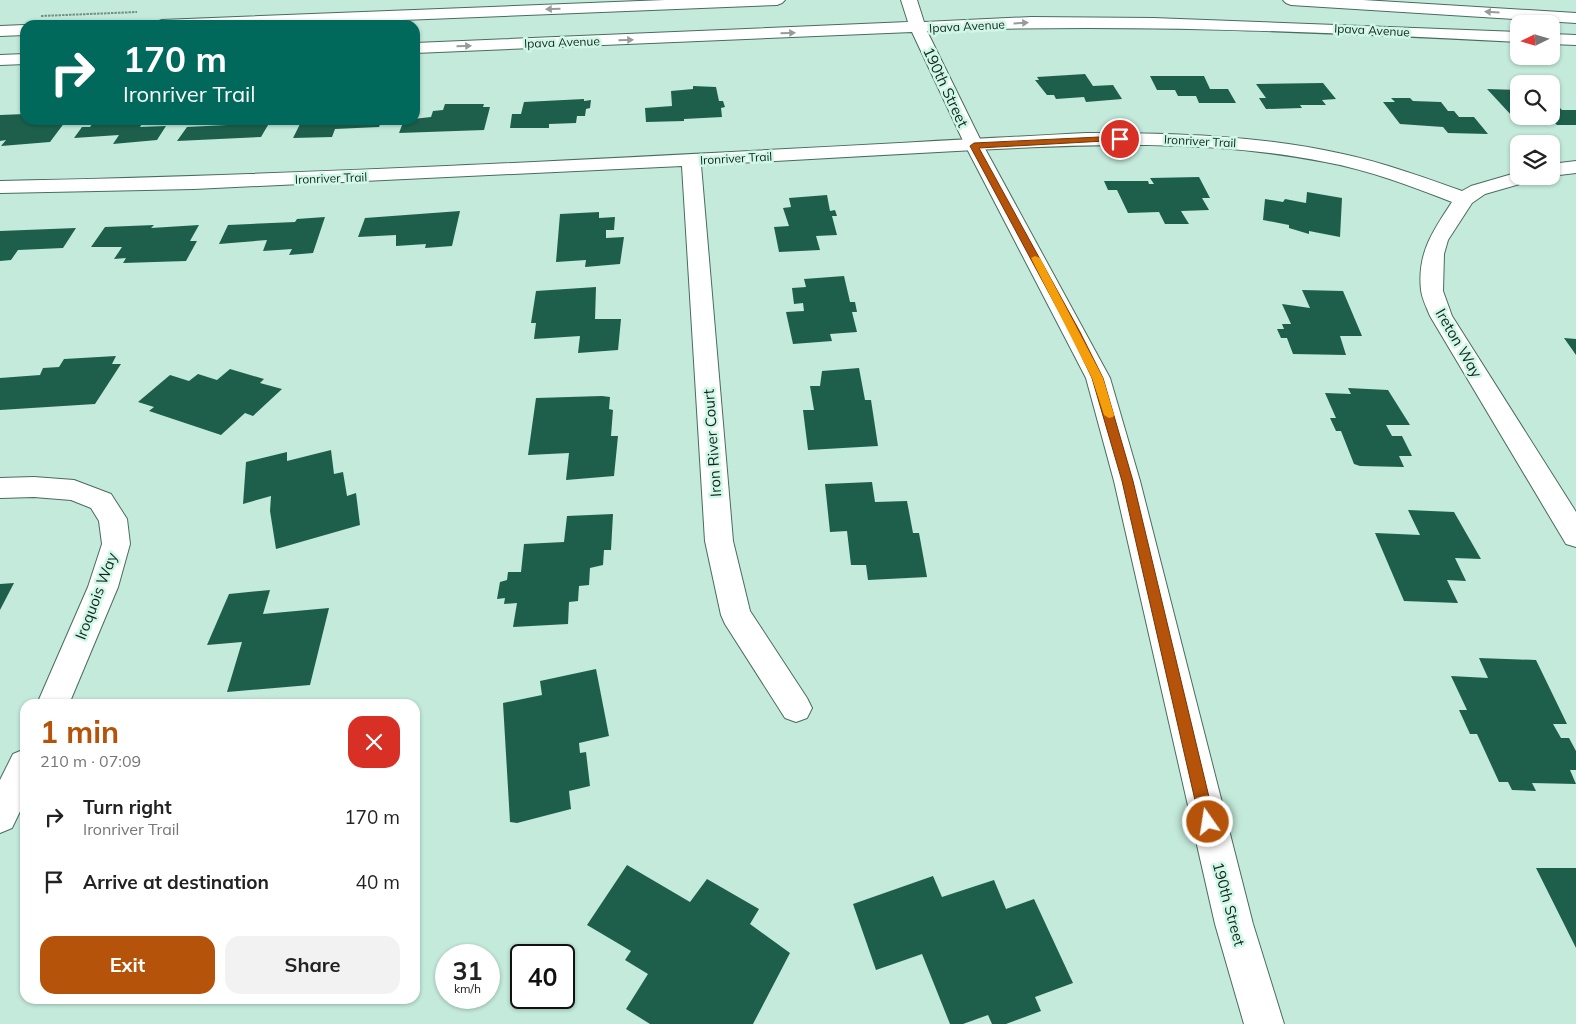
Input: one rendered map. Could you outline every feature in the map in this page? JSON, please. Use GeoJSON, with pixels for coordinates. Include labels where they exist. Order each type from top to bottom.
{"type":"FeatureCollection","features":[{"type":"Feature","properties":{"kind":"street"},"geometry":{"type":"LineString","coordinates":[[285,20],[777,0]]}},
{"type":"Feature","properties":{"kind":"street","name":"190th Street"},"geometry":{"type":"LineString","coordinates":[[908,0],[918,28],[974,146],[1098,378],[1127,481],[1234,924],[1264,1024]]}},
{"type":"Feature","properties":{"kind":"street","name":"Ipava Avenue"},"geometry":{"type":"LineString","coordinates":[[1291,0],[1576,18]]}},
{"type":"Feature","properties":{"kind":"street","name":"Ipava Avenue"},"geometry":{"type":"LineString","coordinates":[[420,48],[1031,22],[1137,21],[1510,37]]}},
{"type":"Feature","properties":{"kind":"street"},"geometry":{"type":"LineString","coordinates":[[0,32],[20,30]]}},
{"type":"Feature","properties":{"kind":"street"},"geometry":{"type":"LineString","coordinates":[[1560,39],[1576,40]]}},
{"type":"Feature","properties":{"kind":"street"},"geometry":{"type":"LineString","coordinates":[[0,60],[20,59]]}},
{"type":"Feature","properties":{"kind":"street","name":"Ironriver Trail"},"geometry":{"type":"LineString","coordinates":[[0,187],[204,183],[1137,138],[1256,145],[1326,156],[1397,174],[1464,199]]}},
{"type":"Feature","properties":{"kind":"street","name":"Iron River Court"},"geometry":{"type":"LineString","coordinates":[[691,160],[719,541],[736,615],[796,708]]}},
{"type":"Feature","properties":{"kind":"street"},"geometry":{"type":"LineString","coordinates":[[1560,169],[1576,167]]}},
{"type":"Feature","properties":{"kind":"street"},"geometry":{"type":"LineString","coordinates":[[1464,199],[1478,190],[1510,181]]}},
{"type":"Feature","properties":{"kind":"street","name":"Ireton Way"},"geometry":{"type":"LineString","coordinates":[[1464,199],[1438,240],[1433,254],[1432,291],[1441,316],[1576,536]]}},
{"type":"Feature","properties":{"kind":"street","name":"Iroquois Way"},"geometry":{"type":"LineString","coordinates":[[0,488],[34,487],[74,490],[101,501],[113,520],[116,544],[103,587],[55,699]]}},
{"type":"Feature","properties":{"kind":"street"},"geometry":{"type":"LineString","coordinates":[[0,816],[20,775]]}},
{"type":"Feature","properties":{"kind":"building"},"geometry":{"type":"Polygon","coordinates":[[[1085,74],[1093,86],[1113,85],[1122,99],[1086,102],[1084,97],[1056,99],[1054,95],[1047,95],[1035,80],[1039,80],[1037,77],[1085,74]]]}},
{"type":"Feature","properties":{"kind":"building"},"geometry":{"type":"Polygon","coordinates":[[[1150,76],[1204,76],[1210,89],[1228,89],[1236,103],[1199,103],[1196,96],[1178,96],[1175,90],[1157,90],[1150,76]]]}},
{"type":"Feature","properties":{"kind":"building"},"geometry":{"type":"Polygon","coordinates":[[[1323,83],[1336,99],[1322,100],[1326,105],[1300,105],[1302,108],[1266,109],[1259,98],[1266,98],[1256,84],[1323,83]]]}},
{"type":"Feature","properties":{"kind":"building"},"geometry":{"type":"Polygon","coordinates":[[[693,86],[716,87],[719,101],[723,101],[725,107],[721,108],[722,117],[646,122],[645,108],[672,106],[671,91],[693,89],[693,86]]]}},
{"type":"Feature","properties":{"kind":"building"},"geometry":{"type":"Polygon","coordinates":[[[1487,89],[1510,90],[1510,114],[1487,89]]]}},
{"type":"Feature","properties":{"kind":"building"},"geometry":{"type":"Polygon","coordinates":[[[1391,98],[1410,98],[1413,101],[1441,102],[1448,111],[1454,111],[1459,117],[1474,117],[1488,134],[1448,133],[1443,127],[1400,124],[1383,102],[1395,102],[1391,98]]]}},
{"type":"Feature","properties":{"kind":"building"},"geometry":{"type":"Polygon","coordinates":[[[584,99],[584,101],[591,100],[590,108],[586,109],[585,116],[577,116],[576,123],[549,124],[549,128],[510,128],[512,114],[521,114],[524,102],[584,99]]]}},
{"type":"Feature","properties":{"kind":"building"},"geometry":{"type":"Polygon","coordinates":[[[445,104],[484,104],[483,107],[490,107],[484,130],[399,133],[402,125],[420,125],[420,118],[431,117],[433,111],[443,110],[445,104]]]}},
{"type":"Feature","properties":{"kind":"building"},"geometry":{"type":"Polygon","coordinates":[[[1560,108],[1562,110],[1576,110],[1576,125],[1560,125],[1560,108]]]}},
{"type":"Feature","properties":{"kind":"building"},"geometry":{"type":"Polygon","coordinates":[[[20,114],[20,125],[63,125],[50,142],[1,146],[6,140],[0,141],[0,115],[20,114]]]}},
{"type":"Feature","properties":{"kind":"building"},"geometry":{"type":"Polygon","coordinates":[[[91,125],[166,126],[157,140],[113,144],[119,135],[74,138],[82,127],[90,127],[91,125]]]}},
{"type":"Feature","properties":{"kind":"building"},"geometry":{"type":"Polygon","coordinates":[[[268,125],[261,137],[177,141],[187,127],[268,125]]]}},
{"type":"Feature","properties":{"kind":"building"},"geometry":{"type":"Polygon","coordinates":[[[300,125],[380,125],[379,127],[335,129],[332,137],[293,138],[300,125]]]}},
{"type":"Feature","properties":{"kind":"building"},"geometry":{"type":"Polygon","coordinates":[[[1199,177],[1210,198],[1202,198],[1209,210],[1181,211],[1189,224],[1165,224],[1159,212],[1128,213],[1117,190],[1108,190],[1104,181],[1148,181],[1149,184],[1154,184],[1150,178],[1199,177]]]}},
{"type":"Feature","properties":{"kind":"building"},"geometry":{"type":"Polygon","coordinates":[[[1307,192],[1342,198],[1340,237],[1309,231],[1309,234],[1289,228],[1289,225],[1263,220],[1265,199],[1283,202],[1285,199],[1306,203],[1307,192]]]}},
{"type":"Feature","properties":{"kind":"building"},"geometry":{"type":"Polygon","coordinates":[[[827,195],[830,211],[835,210],[837,216],[832,216],[837,235],[816,236],[820,250],[779,252],[774,227],[789,226],[783,208],[791,207],[789,198],[827,195]]]}},
{"type":"Feature","properties":{"kind":"building"},"geometry":{"type":"Polygon","coordinates":[[[460,211],[452,246],[425,248],[426,244],[396,246],[396,235],[358,237],[365,218],[460,211]]]}},
{"type":"Feature","properties":{"kind":"building"},"geometry":{"type":"Polygon","coordinates":[[[599,212],[599,218],[615,217],[614,230],[606,230],[606,238],[624,237],[620,264],[585,267],[586,260],[556,262],[560,214],[599,212]]]}},
{"type":"Feature","properties":{"kind":"building"},"geometry":{"type":"Polygon","coordinates":[[[325,217],[313,253],[289,255],[292,249],[263,251],[267,240],[219,244],[228,225],[295,222],[297,219],[325,217]]]}},
{"type":"Feature","properties":{"kind":"building"},"geometry":{"type":"Polygon","coordinates":[[[154,225],[151,228],[199,225],[190,241],[197,241],[186,261],[123,263],[126,258],[114,259],[122,247],[91,247],[105,227],[154,225]]]}},
{"type":"Feature","properties":{"kind":"building"},"geometry":{"type":"Polygon","coordinates":[[[76,228],[63,248],[18,250],[11,260],[0,261],[0,231],[76,228]]]}},
{"type":"Feature","properties":{"kind":"building"},"geometry":{"type":"Polygon","coordinates":[[[844,276],[850,302],[855,302],[857,312],[852,312],[857,332],[830,334],[832,341],[793,344],[786,312],[804,311],[803,303],[794,304],[792,288],[806,287],[804,279],[844,276]]]}},
{"type":"Feature","properties":{"kind":"building"},"geometry":{"type":"Polygon","coordinates":[[[596,287],[595,319],[621,319],[618,350],[578,353],[580,336],[534,339],[536,323],[531,323],[536,291],[596,287]]]}},
{"type":"Feature","properties":{"kind":"building"},"geometry":{"type":"Polygon","coordinates":[[[1302,290],[1343,291],[1362,336],[1340,336],[1346,355],[1293,354],[1287,338],[1281,338],[1277,329],[1284,329],[1282,324],[1291,324],[1282,304],[1310,308],[1302,290]]]}},
{"type":"Feature","properties":{"kind":"building"},"geometry":{"type":"Polygon","coordinates":[[[1564,338],[1576,339],[1576,355],[1564,338]]]}},
{"type":"Feature","properties":{"kind":"building"},"geometry":{"type":"Polygon","coordinates":[[[116,356],[112,364],[121,364],[95,404],[0,410],[0,378],[40,375],[43,368],[59,367],[64,359],[116,356]]]}},
{"type":"Feature","properties":{"kind":"building"},"geometry":{"type":"Polygon","coordinates":[[[859,368],[865,400],[871,400],[878,446],[808,450],[803,410],[814,410],[810,386],[820,386],[822,371],[859,368]]]}},
{"type":"Feature","properties":{"kind":"building"},"geometry":{"type":"Polygon","coordinates":[[[230,369],[264,379],[260,383],[282,389],[253,416],[245,413],[221,435],[149,411],[154,407],[138,402],[170,375],[189,381],[198,374],[217,380],[230,369]]]}},
{"type":"Feature","properties":{"kind":"building"},"geometry":{"type":"Polygon","coordinates":[[[1348,388],[1388,390],[1410,425],[1386,425],[1392,436],[1402,436],[1412,456],[1399,456],[1404,467],[1360,466],[1354,464],[1341,431],[1336,431],[1330,418],[1336,418],[1325,393],[1351,394],[1348,388]]]}},
{"type":"Feature","properties":{"kind":"building"},"geometry":{"type":"Polygon","coordinates":[[[610,397],[609,409],[613,410],[611,436],[618,436],[614,476],[566,480],[569,453],[528,455],[536,398],[610,397]]]}},
{"type":"Feature","properties":{"kind":"building"},"geometry":{"type":"Polygon","coordinates":[[[331,450],[334,474],[343,472],[347,496],[356,493],[360,525],[276,549],[270,511],[271,496],[243,504],[246,462],[287,452],[287,461],[331,450]]]}},
{"type":"Feature","properties":{"kind":"building"},"geometry":{"type":"Polygon","coordinates":[[[872,482],[875,502],[907,501],[913,533],[919,533],[927,577],[868,580],[866,565],[851,565],[847,531],[830,532],[825,484],[872,482]]]}},
{"type":"Feature","properties":{"kind":"building"},"geometry":{"type":"Polygon","coordinates":[[[1408,510],[1454,512],[1481,559],[1455,558],[1466,581],[1447,580],[1458,603],[1404,601],[1375,533],[1420,535],[1408,510]]]}},
{"type":"Feature","properties":{"kind":"building"},"geometry":{"type":"Polygon","coordinates":[[[613,514],[611,550],[604,550],[603,565],[590,568],[589,585],[579,586],[578,601],[569,602],[568,624],[513,627],[517,603],[504,604],[505,598],[497,599],[500,582],[507,580],[508,572],[521,572],[524,544],[564,542],[567,516],[613,514]]]}},
{"type":"Feature","properties":{"kind":"building"},"geometry":{"type":"Polygon","coordinates":[[[14,583],[0,610],[0,584],[14,583]]]}},
{"type":"Feature","properties":{"kind":"building"},"geometry":{"type":"Polygon","coordinates":[[[270,590],[263,614],[329,608],[310,685],[227,692],[242,642],[207,645],[229,594],[270,590]]]}},
{"type":"Feature","properties":{"kind":"building"},"geometry":{"type":"Polygon","coordinates":[[[1479,658],[1536,660],[1567,724],[1553,724],[1561,738],[1569,738],[1576,751],[1576,770],[1570,770],[1576,784],[1532,783],[1536,791],[1512,790],[1508,782],[1499,782],[1477,734],[1470,734],[1459,710],[1467,710],[1451,676],[1488,678],[1479,658]]]}},
{"type":"Feature","properties":{"kind":"building"},"geometry":{"type":"Polygon","coordinates":[[[596,669],[609,736],[579,743],[580,753],[586,752],[590,786],[569,791],[571,809],[517,823],[510,822],[503,703],[542,695],[540,681],[596,669]]]}},
{"type":"Feature","properties":{"kind":"building"},"geometry":{"type":"Polygon","coordinates":[[[627,865],[690,902],[707,879],[759,909],[750,924],[790,953],[753,1024],[650,1024],[626,1009],[648,974],[625,960],[631,951],[587,925],[627,865]]]}},
{"type":"Feature","properties":{"kind":"building"},"geometry":{"type":"Polygon","coordinates":[[[1536,868],[1576,868],[1576,948],[1536,868]]]}},
{"type":"Feature","properties":{"kind":"building"},"geometry":{"type":"Polygon","coordinates":[[[933,876],[942,897],[994,880],[1006,909],[1034,899],[1073,983],[1035,997],[1041,1011],[1006,1024],[992,1024],[988,1015],[963,1024],[950,1024],[922,954],[876,970],[853,904],[933,876]]]}},
{"type":"Feature","properties":{"kind":"slow traffic"},"geometry":{"type":"LineString","coordinates":[[1035,258],[1098,378],[1109,415]]}},
{"type":"Feature","properties":{"kind":"route"},"geometry":{"type":"LineString","coordinates":[[1120,139],[1086,139],[974,146],[1098,378],[1127,481],[1208,822]]}}]}
